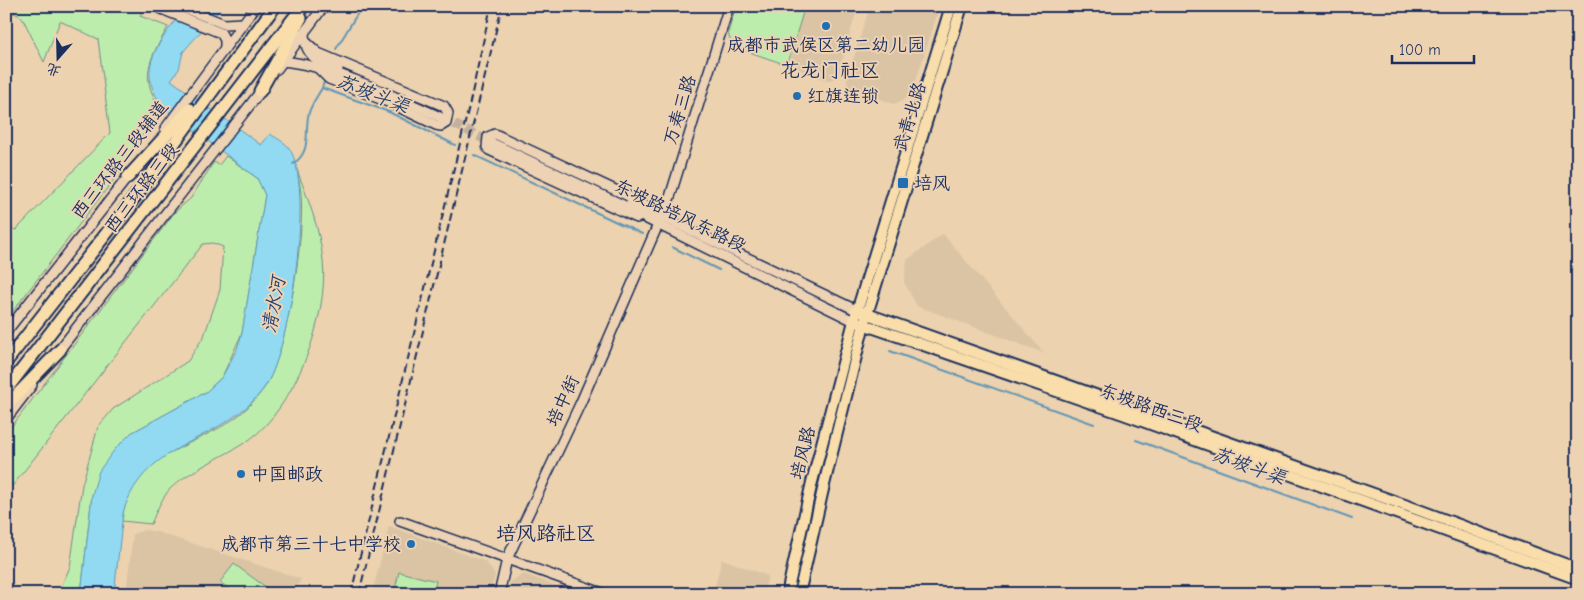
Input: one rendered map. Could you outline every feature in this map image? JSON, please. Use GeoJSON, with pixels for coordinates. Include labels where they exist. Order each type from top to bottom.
{"type":"FeatureCollection","features":[{"type":"Feature","properties":{"kind":"highway","name":"西三环路三段"},"geometry":{"type":"LineString","coordinates":[[6,362],[132,202],[178,124],[199,97],[232,64],[275,6]]}},
{"type":"Feature","properties":{"kind":"highway","name":"西三环路三段"},"geometry":{"type":"LineString","coordinates":[[6,390],[201,140],[302,6]]}},
{"type":"Feature","properties":{"kind":"highway"},"geometry":{"type":"LineString","coordinates":[[260,91],[308,6]]}},
{"type":"Feature","properties":{"kind":"highway"},"geometry":{"type":"LineString","coordinates":[[128,177],[178,124]]}},
{"type":"Feature","properties":{"kind":"highway"},"geometry":{"type":"LineString","coordinates":[[6,406],[60,350]]}},
{"type":"Feature","properties":{"kind":"main road"},"geometry":{"type":"LineString","coordinates":[[154,6],[168,12],[218,26],[242,23]]}},
{"type":"Feature","properties":{"kind":"main road"},"geometry":{"type":"LineString","coordinates":[[179,6],[218,26],[224,36],[225,48]]}},
{"type":"Feature","properties":{"kind":"main road","name":"西三环路三段辅道"},"geometry":{"type":"LineString","coordinates":[[199,97],[225,48],[256,6]]}},
{"type":"Feature","properties":{"kind":"main road"},"geometry":{"type":"LineString","coordinates":[[6,419],[283,61],[304,37],[324,6]]}},
{"type":"Feature","properties":{"kind":"main road","name":"万寿三路"},"geometry":{"type":"LineString","coordinates":[[661,220],[729,6]]}},
{"type":"Feature","properties":{"kind":"main road","name":"武青北路"},"geometry":{"type":"LineString","coordinates":[[855,316],[950,6]]}},
{"type":"Feature","properties":{"kind":"main road","name":"武青北路"},"geometry":{"type":"LineString","coordinates":[[865,319],[962,6]]}},
{"type":"Feature","properties":{"kind":"main road"},"geometry":{"type":"LineString","coordinates":[[283,61],[300,62],[318,68],[443,116],[395,90],[321,63],[306,50],[304,37]]}},
{"type":"Feature","properties":{"kind":"main road"},"geometry":{"type":"LineString","coordinates":[[304,37],[318,53],[444,106],[448,112],[446,122],[441,126],[436,125],[388,102],[329,79],[318,68]]}},
{"type":"Feature","properties":{"kind":"main road"},"geometry":{"type":"LineString","coordinates":[[642,216],[637,218],[622,212],[489,150],[486,148],[488,137],[494,134],[641,202],[652,212]]}},
{"type":"Feature","properties":{"kind":"main road","name":"东坡路培风东路段"},"geometry":{"type":"LineString","coordinates":[[661,220],[652,212],[491,140],[638,212],[642,216],[661,220],[855,316]]}},
{"type":"Feature","properties":{"kind":"main road","name":"西三环路三段辅道"},"geometry":{"type":"LineString","coordinates":[[6,332],[128,177]]}},
{"type":"Feature","properties":{"kind":"main road","name":"培中街"},"geometry":{"type":"LineString","coordinates":[[499,594],[507,559],[581,402],[661,220]]}},
{"type":"Feature","properties":{"kind":"main road","name":"东坡路西三段"},"geometry":{"type":"LineString","coordinates":[[855,316],[1416,509],[1578,569]]}},
{"type":"Feature","properties":{"kind":"main road","name":"培风路"},"geometry":{"type":"LineString","coordinates":[[787,594],[812,482],[855,316]]}},
{"type":"Feature","properties":{"kind":"main road","name":"东坡路西三段"},"geometry":{"type":"LineString","coordinates":[[865,319],[1578,579]]}},
{"type":"Feature","properties":{"kind":"main road","name":"培风路"},"geometry":{"type":"LineString","coordinates":[[799,594],[865,319]]}},
{"type":"Feature","properties":{"kind":"main road"},"geometry":{"type":"LineString","coordinates":[[400,521],[605,594]]}},
{"type":"Feature","properties":{"kind":"shaded area","name":"成都市武侯区第二幼儿园"},"geometry":{"type":"Polygon","coordinates":[[[805,6],[858,6],[837,77],[828,81],[787,65],[805,6]]]}},
{"type":"Feature","properties":{"kind":"shaded area"},"geometry":{"type":"Polygon","coordinates":[[[870,6],[933,6],[939,8],[911,96],[894,104],[848,87],[847,79],[870,6]]]}},
{"type":"Feature","properties":{"kind":"shaded area"},"geometry":{"type":"Polygon","coordinates":[[[943,234],[1044,353],[917,306],[904,282],[907,260],[943,234]]]}},
{"type":"Feature","properties":{"kind":"shaded area","name":"成都市第三十七中学校"},"geometry":{"type":"Polygon","coordinates":[[[389,526],[486,562],[495,575],[490,594],[372,594],[389,526]]]}},
{"type":"Feature","properties":{"kind":"shaded area"},"geometry":{"type":"Polygon","coordinates":[[[145,530],[157,532],[301,579],[293,594],[126,594],[133,534],[145,530]]]}},
{"type":"Feature","properties":{"kind":"shaded area"},"geometry":{"type":"Polygon","coordinates":[[[722,559],[768,576],[763,594],[713,594],[722,559]]]}},
{"type":"Feature","properties":{"kind":"shaded area"},"geometry":{"type":"Polygon","coordinates":[[[524,574],[578,594],[507,594],[510,582],[524,574]]]}},
{"type":"Feature","properties":{"kind":"green space"},"geometry":{"type":"Polygon","coordinates":[[[6,6],[136,6],[143,9],[140,16],[168,27],[152,58],[148,77],[154,97],[161,109],[160,114],[135,144],[121,170],[6,320],[6,227],[16,230],[110,133],[98,39],[60,21],[44,62],[24,21],[20,16],[6,9],[6,6]]]}},
{"type":"Feature","properties":{"kind":"green space"},"geometry":{"type":"Polygon","coordinates":[[[736,6],[805,6],[787,65],[732,46],[728,33],[736,6]]]}},
{"type":"Feature","properties":{"kind":"green space"},"geometry":{"type":"Polygon","coordinates":[[[226,156],[257,178],[265,195],[242,333],[222,377],[206,392],[131,433],[92,495],[81,594],[58,594],[70,567],[82,485],[98,427],[113,409],[188,361],[204,336],[220,290],[223,247],[213,243],[203,244],[6,494],[6,434],[175,212],[191,198],[214,162],[219,165],[226,156]]]}},
{"type":"Feature","properties":{"kind":"green space"},"geometry":{"type":"Polygon","coordinates":[[[296,167],[319,237],[323,261],[323,283],[314,334],[306,359],[294,384],[281,406],[266,425],[249,440],[185,477],[169,490],[151,524],[122,521],[128,497],[139,478],[154,464],[172,452],[229,422],[249,406],[268,382],[282,342],[294,290],[298,262],[302,212],[301,193],[296,167]]]}},
{"type":"Feature","properties":{"kind":"green space"},"geometry":{"type":"Polygon","coordinates":[[[234,564],[267,588],[263,594],[236,594],[220,582],[234,564]]]}},
{"type":"Feature","properties":{"kind":"green space"},"geometry":{"type":"Polygon","coordinates":[[[399,572],[436,581],[433,594],[394,594],[399,572]]]}},
{"type":"Feature","properties":{"kind":"water","name":"清水河"},"geometry":{"type":"Polygon","coordinates":[[[186,6],[222,7],[183,52],[179,69],[171,80],[261,145],[270,134],[283,142],[289,148],[296,167],[300,195],[299,229],[291,304],[275,366],[266,385],[250,404],[230,419],[168,455],[149,469],[134,488],[123,513],[114,594],[81,594],[92,495],[99,471],[115,449],[131,433],[206,392],[222,377],[237,349],[242,333],[265,195],[257,178],[164,108],[155,94],[150,80],[150,67],[154,55],[160,43],[186,6]]]}},
{"type":"Feature","properties":{"kind":"waterway"},"geometry":{"type":"LineString","coordinates":[[336,49],[362,6]]}},
{"type":"Feature","properties":{"kind":"waterway","name":"苏坡斗渠"},"geometry":{"type":"LineString","coordinates":[[322,88],[324,82]]}},
{"type":"Feature","properties":{"kind":"waterway","name":"苏坡斗渠"},"geometry":{"type":"LineString","coordinates":[[293,164],[299,159],[305,149],[309,113],[322,88],[389,112],[455,145]]}},
{"type":"Feature","properties":{"kind":"waterway","name":"苏坡斗渠"},"geometry":{"type":"LineString","coordinates":[[474,155],[642,234]]}},
{"type":"Feature","properties":{"kind":"waterway","name":"苏坡斗渠"},"geometry":{"type":"LineString","coordinates":[[672,247],[719,270]]}},
{"type":"Feature","properties":{"kind":"waterway","name":"苏坡斗渠"},"geometry":{"type":"LineString","coordinates":[[890,351],[1094,424]]}},
{"type":"Feature","properties":{"kind":"waterway","name":"苏坡斗渠"},"geometry":{"type":"LineString","coordinates":[[1136,440],[1352,519]]}},
{"type":"Feature","properties":{"kind":"tunnel"},"geometry":{"type":"LineString","coordinates":[[442,118],[490,142]]}},
{"type":"Feature","properties":{"kind":"railway"},"geometry":{"type":"LineString","coordinates":[[351,594],[470,102],[491,6]]}},
{"type":"Feature","properties":{"kind":"railway"},"geometry":{"type":"LineString","coordinates":[[359,594],[502,6]]}},
{"type":"Feature","properties":{"kind":"place","name":"成都市武侯区第二幼儿园"},"geometry":{"type":"Point","coordinates":[826,26]}},
{"type":"Feature","properties":{"kind":"place","name":"红旗连锁"},"geometry":{"type":"Point","coordinates":[797,96]}},
{"type":"Feature","properties":{"kind":"place","name":"培风"},"geometry":{"type":"Point","coordinates":[903,183]}},
{"type":"Feature","properties":{"kind":"place","name":"中国邮政"},"geometry":{"type":"Point","coordinates":[241,474]}},
{"type":"Feature","properties":{"kind":"place","name":"成都市第三十七中学校"},"geometry":{"type":"Point","coordinates":[411,544]}},
{"type":"Feature","properties":{"kind":"district","name":"花龙门社区"},"geometry":{"type":"Point","coordinates":[830,70]}},
{"type":"Feature","properties":{"kind":"district","name":"培风路社区"},"geometry":{"type":"Point","coordinates":[546,533]}}]}
